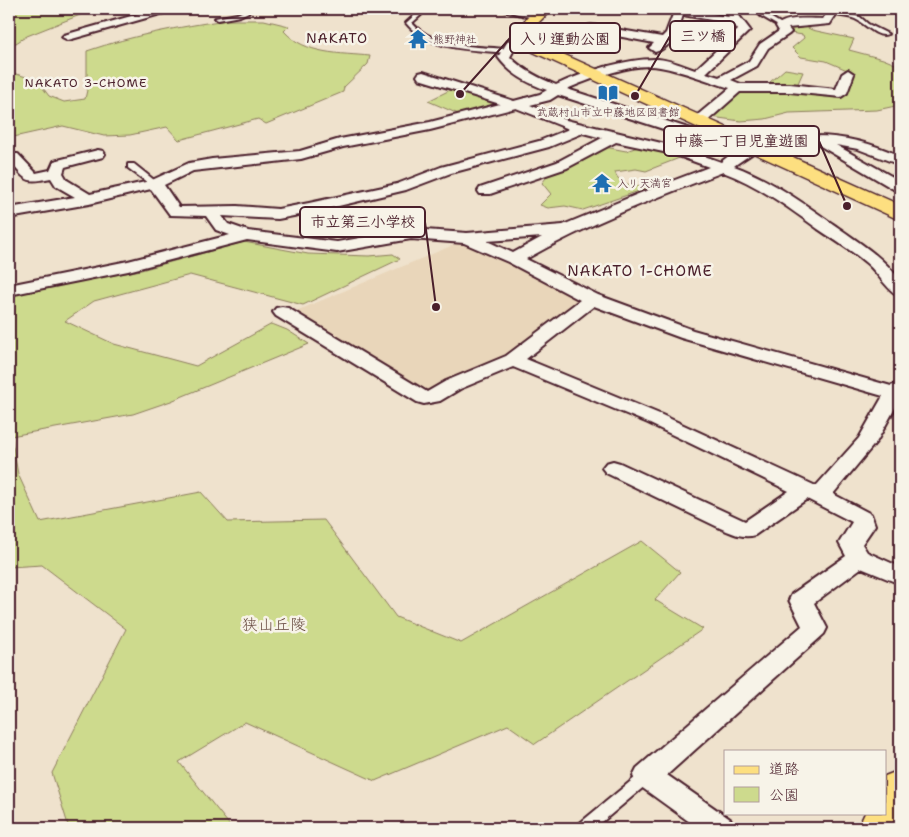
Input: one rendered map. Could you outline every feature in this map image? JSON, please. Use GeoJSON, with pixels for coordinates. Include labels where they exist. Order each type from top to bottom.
{"type":"FeatureCollection","features":[{"type":"Feature","properties":{"kind":"main road"},"geometry":{"type":"LineString","coordinates":[[542,12],[527,33],[531,43],[539,49],[900,213]]}},
{"type":"Feature","properties":{"kind":"main road"},"geometry":{"type":"LineString","coordinates":[[886,813],[900,786]]}},
{"type":"Feature","properties":{"kind":"main road"},"geometry":{"type":"LineString","coordinates":[[878,828],[885,814]]}},
{"type":"Feature","properties":{"kind":"street"},"geometry":{"type":"LineString","coordinates":[[510,9],[542,12]]}},
{"type":"Feature","properties":{"kind":"street"},"geometry":{"type":"LineString","coordinates":[[699,73],[744,30],[729,9]]}},
{"type":"Feature","properties":{"kind":"street"},"geometry":{"type":"LineString","coordinates":[[68,37],[158,10]]}},
{"type":"Feature","properties":{"kind":"street"},"geometry":{"type":"LineString","coordinates":[[636,64],[671,35],[680,10],[740,22]]}},
{"type":"Feature","properties":{"kind":"street"},"geometry":{"type":"LineString","coordinates":[[722,80],[753,63],[764,46],[785,32],[782,26],[792,23],[826,22],[831,11]]}},
{"type":"Feature","properties":{"kind":"street"},"geometry":{"type":"LineString","coordinates":[[665,41],[591,28],[564,36],[527,33],[516,40],[505,51],[504,57],[507,62],[520,72],[556,90],[693,134],[722,131]]}},
{"type":"Feature","properties":{"kind":"street"},"geometry":{"type":"LineString","coordinates":[[9,213],[155,184],[189,167],[212,163],[301,156],[346,142],[438,124],[545,98],[556,90],[593,74],[636,64],[659,63],[722,80],[735,85],[737,88]]}},
{"type":"Feature","properties":{"kind":"street"},"geometry":{"type":"LineString","coordinates":[[699,121],[737,88],[790,88],[841,93],[848,74]]}},
{"type":"Feature","properties":{"kind":"street"},"geometry":{"type":"LineString","coordinates":[[431,77],[516,104],[581,129],[676,151],[724,167],[762,184],[872,259],[888,275],[900,291]]}},
{"type":"Feature","properties":{"kind":"street"},"geometry":{"type":"LineString","coordinates":[[632,114],[655,102]]}},
{"type":"Feature","properties":{"kind":"street"},"geometry":{"type":"LineString","coordinates":[[155,184],[175,212],[210,211],[278,214],[401,187],[446,170],[544,144],[581,129]]}},
{"type":"Feature","properties":{"kind":"street"},"geometry":{"type":"LineString","coordinates":[[485,191],[562,165],[614,138]]}},
{"type":"Feature","properties":{"kind":"street"},"geometry":{"type":"LineString","coordinates":[[800,141],[824,139],[852,143],[877,150],[900,161]]}},
{"type":"Feature","properties":{"kind":"street"},"geometry":{"type":"LineString","coordinates":[[816,140],[900,187]]}},
{"type":"Feature","properties":{"kind":"street"},"geometry":{"type":"LineString","coordinates":[[514,259],[566,230],[643,197],[724,167],[743,152],[755,146]]}},
{"type":"Feature","properties":{"kind":"street"},"geometry":{"type":"LineString","coordinates":[[88,198],[61,183],[56,173],[59,164],[98,154]]}},
{"type":"Feature","properties":{"kind":"street"},"geometry":{"type":"LineString","coordinates":[[13,157],[33,178],[56,173]]}},
{"type":"Feature","properties":{"kind":"street"},"geometry":{"type":"LineString","coordinates":[[210,211],[222,227],[246,235],[337,247],[411,234],[467,238],[566,230]]}},
{"type":"Feature","properties":{"kind":"street"},"geometry":{"type":"LineString","coordinates":[[9,290],[191,252],[246,235]]}},
{"type":"Feature","properties":{"kind":"street"},"geometry":{"type":"LineString","coordinates":[[467,238],[514,259],[592,299],[687,334],[897,391],[867,441],[812,493],[748,530],[728,523],[613,468]]}},
{"type":"Feature","properties":{"kind":"street"},"geometry":{"type":"LineString","coordinates":[[282,312],[424,398],[433,397],[453,385],[513,360],[592,299]]}},
{"type":"Feature","properties":{"kind":"street"},"geometry":{"type":"LineString","coordinates":[[513,360],[655,419],[856,514],[863,519],[864,525],[850,543],[859,558],[900,576]]}},
{"type":"Feature","properties":{"kind":"street"},"geometry":{"type":"LineString","coordinates":[[720,828],[647,776],[815,628],[801,600],[859,558]]}},
{"type":"Feature","properties":{"kind":"lane"},"geometry":{"type":"LineString","coordinates":[[218,18],[238,16],[252,9]]}},
{"type":"Feature","properties":{"kind":"lane"},"geometry":{"type":"LineString","coordinates":[[412,9],[419,14],[409,23],[419,33],[430,39],[505,51]]}},
{"type":"Feature","properties":{"kind":"lane"},"geometry":{"type":"LineString","coordinates":[[757,9],[763,15],[782,26]]}},
{"type":"Feature","properties":{"kind":"lane"},"geometry":{"type":"LineString","coordinates":[[831,11],[858,18],[885,34]]}},
{"type":"Feature","properties":{"kind":"lane"},"geometry":{"type":"LineString","coordinates":[[131,166],[155,184]]}},
{"type":"Feature","properties":{"kind":"lane"},"geometry":{"type":"LineString","coordinates":[[585,828],[647,776]]}},
{"type":"Feature","properties":{"kind":"shaded area"},"geometry":{"type":"Polygon","coordinates":[[[463,241],[508,261],[584,300],[508,359],[425,396],[294,312],[463,241]]]}},
{"type":"Feature","properties":{"kind":"green space"},"geometry":{"type":"Polygon","coordinates":[[[9,9],[73,9],[85,13],[27,36],[16,43],[9,44],[9,9]]]}},
{"type":"Feature","properties":{"kind":"green space"},"geometry":{"type":"Polygon","coordinates":[[[226,20],[264,20],[289,26],[284,31],[302,45],[336,53],[370,56],[368,64],[344,87],[343,92],[266,124],[258,119],[179,140],[167,127],[130,135],[104,136],[63,126],[9,138],[9,72],[37,80],[49,96],[64,102],[85,99],[87,90],[87,51],[156,32],[226,20]]]}},
{"type":"Feature","properties":{"kind":"green space"},"geometry":{"type":"Polygon","coordinates":[[[804,26],[812,30],[854,39],[849,50],[883,59],[900,66],[900,105],[877,110],[789,113],[765,119],[741,121],[711,117],[743,89],[762,89],[785,69],[803,72],[795,90],[845,94],[854,73],[826,61],[801,57],[792,48],[804,38],[803,35],[790,33],[789,27],[804,26]]]}},
{"type":"Feature","properties":{"kind":"green space"},"geometry":{"type":"Polygon","coordinates":[[[456,87],[507,103],[463,116],[428,101],[456,87]]]}},
{"type":"Feature","properties":{"kind":"green space"},"geometry":{"type":"Polygon","coordinates":[[[605,147],[626,151],[638,147],[654,148],[682,157],[646,171],[636,169],[615,172],[617,177],[625,183],[651,187],[583,210],[565,206],[548,208],[540,205],[551,194],[542,183],[550,173],[605,147]]]}},
{"type":"Feature","properties":{"kind":"green space","name":"狭山丘陵"},"geometry":{"type":"Polygon","coordinates":[[[244,242],[308,254],[369,256],[393,254],[400,259],[303,305],[190,275],[94,301],[65,321],[114,344],[196,366],[272,324],[287,330],[309,344],[171,401],[133,414],[11,436],[18,474],[40,522],[201,492],[228,522],[324,520],[396,617],[461,643],[642,541],[680,572],[655,600],[703,629],[535,744],[508,725],[375,781],[245,722],[179,762],[232,828],[69,828],[52,773],[126,629],[42,565],[9,567],[9,295],[141,270],[244,242]]]}},
{"type":"Feature","properties":{"kind":"place","name":"熊野神社"},"geometry":{"type":"Point","coordinates":[418,39]}},
{"type":"Feature","properties":{"kind":"place","name":"武蔵村山市立中藤地区図書館"},"geometry":{"type":"Point","coordinates":[608,93]}},
{"type":"Feature","properties":{"kind":"place","name":"入り運動公園"},"geometry":{"type":"Point","coordinates":[460,94]}},
{"type":"Feature","properties":{"kind":"place","name":"三ツ橋"},"geometry":{"type":"Point","coordinates":[635,96]}},
{"type":"Feature","properties":{"kind":"place","name":"入リ天満宮"},"geometry":{"type":"Point","coordinates":[602,183]}},
{"type":"Feature","properties":{"kind":"place","name":"中藤一丁目児童遊園"},"geometry":{"type":"Point","coordinates":[847,206]}},
{"type":"Feature","properties":{"kind":"place","name":"市立第三小学校"},"geometry":{"type":"Point","coordinates":[436,307]}},
{"type":"Feature","properties":{"kind":"district","name":"NAKATO"},"geometry":{"type":"Point","coordinates":[337,38]}},
{"type":"Feature","properties":{"kind":"district","name":"NAKATO 3-CHOME"},"geometry":{"type":"Point","coordinates":[86,83]}},
{"type":"Feature","properties":{"kind":"district","name":"NAKATO 1-CHOME"},"geometry":{"type":"Point","coordinates":[640,271]}}]}
